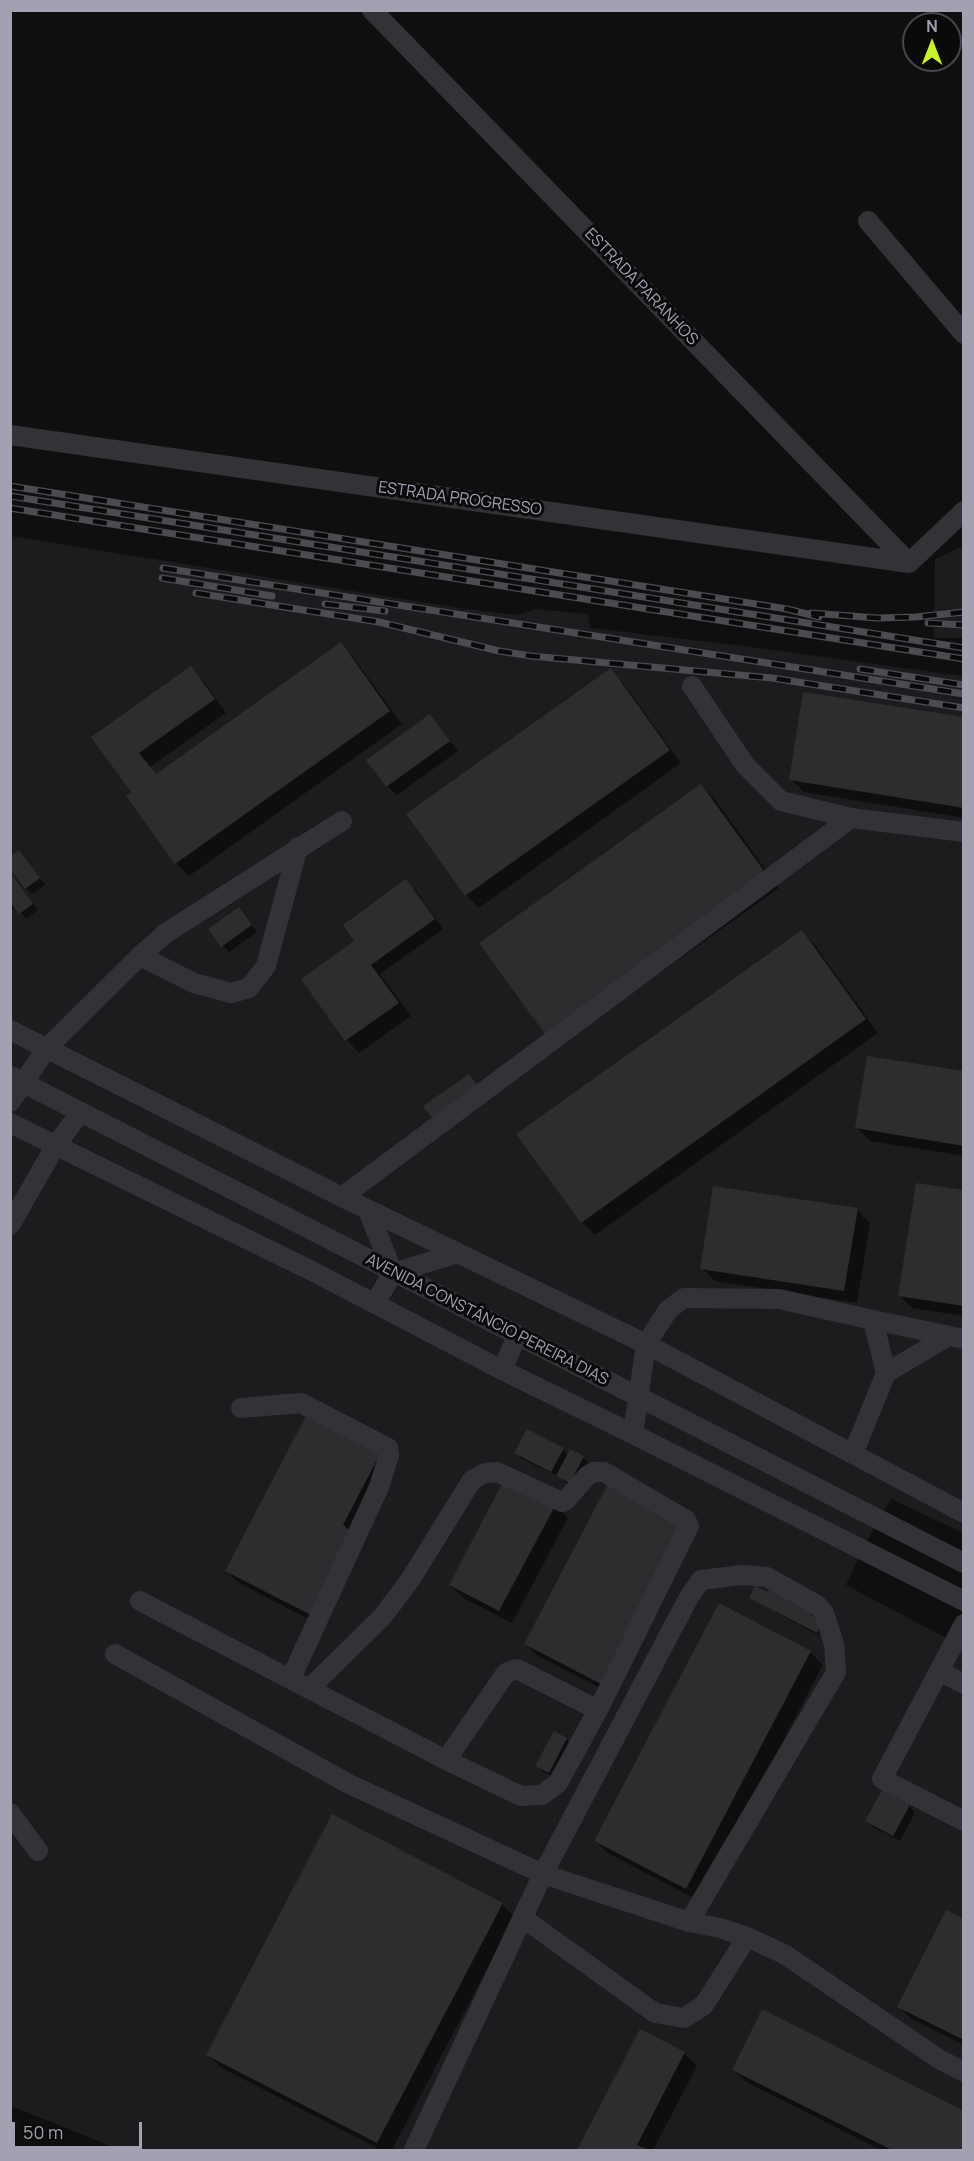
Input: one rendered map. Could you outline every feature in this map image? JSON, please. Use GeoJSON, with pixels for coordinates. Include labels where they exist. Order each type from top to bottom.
{"type":"FeatureCollection","features":[{"type":"Feature","properties":{"kind":"street","name":"ESTRADA PARANHOS"},"geometry":{"type":"LineString","coordinates":[[372,10],[909,563]]}},
{"type":"Feature","properties":{"kind":"street"},"geometry":{"type":"LineString","coordinates":[[867,221],[963,334]]}},
{"type":"Feature","properties":{"kind":"street","name":"ESTRADA PROGRESSO"},"geometry":{"type":"LineString","coordinates":[[10,435],[909,563]]}},
{"type":"Feature","properties":{"kind":"street"},"geometry":{"type":"LineString","coordinates":[[909,563],[963,511]]}},
{"type":"Feature","properties":{"kind":"street"},"geometry":{"type":"LineString","coordinates":[[692,686],[745,765],[781,801],[851,818],[963,832]]}},
{"type":"Feature","properties":{"kind":"street"},"geometry":{"type":"LineString","coordinates":[[342,1197],[851,818]]}},
{"type":"Feature","properties":{"kind":"street"},"geometry":{"type":"LineString","coordinates":[[10,1102],[17,1080],[140,956],[166,933],[342,821]]}},
{"type":"Feature","properties":{"kind":"street"},"geometry":{"type":"LineString","coordinates":[[140,956],[194,983],[231,993],[249,988],[266,966],[298,847]]}},
{"type":"Feature","properties":{"kind":"street"},"geometry":{"type":"LineString","coordinates":[[10,1030],[368,1210],[646,1344],[963,1513]]}},
{"type":"Feature","properties":{"kind":"street","name":"AVENIDA CONSTÂNCIO PEREIRA DIAS"},"geometry":{"type":"LineString","coordinates":[[17,1080],[962,1562]]}},
{"type":"Feature","properties":{"kind":"street"},"geometry":{"type":"LineString","coordinates":[[10,1225],[56,1145],[80,1113]]}},
{"type":"Feature","properties":{"kind":"street"},"geometry":{"type":"LineString","coordinates":[[10,1123],[375,1304],[963,1601]]}},
{"type":"Feature","properties":{"kind":"street"},"geometry":{"type":"LineString","coordinates":[[368,1210],[393,1273]]}},
{"type":"Feature","properties":{"kind":"street"},"geometry":{"type":"LineString","coordinates":[[375,1304],[393,1273],[458,1253]]}},
{"type":"Feature","properties":{"kind":"street"},"geometry":{"type":"LineString","coordinates":[[633,1434],[646,1344],[668,1310],[684,1298],[779,1299],[955,1338]]}},
{"type":"Feature","properties":{"kind":"street"},"geometry":{"type":"LineString","coordinates":[[853,1454],[886,1373],[873,1320]]}},
{"type":"Feature","properties":{"kind":"street"},"geometry":{"type":"LineString","coordinates":[[502,1370],[517,1336]]}},
{"type":"Feature","properties":{"kind":"street"},"geometry":{"type":"LineString","coordinates":[[886,1373],[955,1338]]}},
{"type":"Feature","properties":{"kind":"street"},"geometry":{"type":"LineString","coordinates":[[241,1408],[301,1403],[388,1448],[380,1487],[291,1678]]}},
{"type":"Feature","properties":{"kind":"street"},"geometry":{"type":"LineString","coordinates":[[140,1601],[446,1760],[521,1796],[542,1795],[558,1783],[598,1710],[689,1526],[686,1520],[604,1472],[593,1472],[587,1476],[562,1502],[497,1472],[485,1473],[472,1480],[410,1580],[384,1616],[310,1688]]}},
{"type":"Feature","properties":{"kind":"street"},"geometry":{"type":"LineString","coordinates":[[944,1592],[962,1562]]}},
{"type":"Feature","properties":{"kind":"street"},"geometry":{"type":"LineString","coordinates":[[414,2151],[543,1874],[689,1597],[701,1581],[742,1575],[767,1577],[817,1605],[824,1613],[834,1644],[836,1672],[689,1922]]}},
{"type":"Feature","properties":{"kind":"street"},"geometry":{"type":"LineString","coordinates":[[963,1624],[882,1779],[963,1821]]}},
{"type":"Feature","properties":{"kind":"street"},"geometry":{"type":"LineString","coordinates":[[115,1654],[349,1784],[543,1874],[689,1922],[720,1928],[747,1937],[784,1954],[963,2072]]}},
{"type":"Feature","properties":{"kind":"street"},"geometry":{"type":"LineString","coordinates":[[446,1760],[506,1673],[517,1669],[598,1710]]}},
{"type":"Feature","properties":{"kind":"street"},"geometry":{"type":"LineString","coordinates":[[939,1671],[963,1684]]}},
{"type":"Feature","properties":{"kind":"street"},"geometry":{"type":"LineString","coordinates":[[10,1813],[38,1851]]}},
{"type":"Feature","properties":{"kind":"street"},"geometry":{"type":"LineString","coordinates":[[523,1918],[655,2013],[684,2018],[704,2005],[747,1937]]}},
{"type":"Feature","properties":{"kind":"shaded area"},"geometry":{"type":"Polygon","coordinates":[[[10,536],[459,608],[517,615],[536,609],[588,614],[590,628],[963,676],[963,1533],[891,1499],[862,1550],[846,1585],[963,1647],[963,2150],[121,2150],[11,2106],[10,536]]]}},
{"type":"Feature","properties":{"kind":"shaded area"},"geometry":{"type":"Polygon","coordinates":[[[963,546],[963,638],[934,638],[935,559],[963,546]]]}},
{"type":"Feature","properties":{"kind":"building"},"geometry":{"type":"Polygon","coordinates":[[[341,642],[390,711],[175,864],[126,796],[131,792],[91,737],[191,666],[215,699],[139,753],[156,774],[341,642]]]}},
{"type":"Feature","properties":{"kind":"building"},"geometry":{"type":"Polygon","coordinates":[[[611,668],[670,750],[465,896],[406,814],[611,668]]]}},
{"type":"Feature","properties":{"kind":"building"},"geometry":{"type":"Polygon","coordinates":[[[803,692],[964,717],[964,808],[789,780],[803,692]]]}},
{"type":"Feature","properties":{"kind":"building"},"geometry":{"type":"Polygon","coordinates":[[[430,714],[450,741],[386,787],[366,760],[430,714]]]}},
{"type":"Feature","properties":{"kind":"building"},"geometry":{"type":"Polygon","coordinates":[[[701,784],[767,875],[545,1034],[479,943],[701,784]]]}},
{"type":"Feature","properties":{"kind":"building"},"geometry":{"type":"Polygon","coordinates":[[[19,850],[40,878],[25,889],[10,869],[10,856],[19,850]]]}},
{"type":"Feature","properties":{"kind":"building"},"geometry":{"type":"Polygon","coordinates":[[[12,875],[33,904],[19,914],[10,902],[12,875]]]}},
{"type":"Feature","properties":{"kind":"building"},"geometry":{"type":"Polygon","coordinates":[[[406,879],[435,919],[371,965],[399,1003],[345,1041],[301,979],[354,941],[343,925],[406,879]]]}},
{"type":"Feature","properties":{"kind":"building"},"geometry":{"type":"Polygon","coordinates":[[[239,907],[252,925],[221,947],[208,929],[239,907]]]}},
{"type":"Feature","properties":{"kind":"building"},"geometry":{"type":"Polygon","coordinates":[[[802,930],[866,1019],[581,1223],[516,1134],[802,930]]]}},
{"type":"Feature","properties":{"kind":"building"},"geometry":{"type":"Polygon","coordinates":[[[867,1056],[964,1071],[964,1146],[855,1128],[867,1056]]]}},
{"type":"Feature","properties":{"kind":"building"},"geometry":{"type":"Polygon","coordinates":[[[469,1074],[479,1088],[434,1120],[423,1106],[469,1074]]]}},
{"type":"Feature","properties":{"kind":"building"},"geometry":{"type":"Polygon","coordinates":[[[916,1183],[964,1190],[964,1306],[898,1296],[916,1183]]]}},
{"type":"Feature","properties":{"kind":"building"},"geometry":{"type":"Polygon","coordinates":[[[713,1186],[858,1208],[844,1291],[700,1269],[713,1186]]]}},
{"type":"Feature","properties":{"kind":"building"},"geometry":{"type":"Polygon","coordinates":[[[307,1414],[381,1452],[343,1525],[354,1534],[313,1616],[225,1571],[307,1414]]]}},
{"type":"Feature","properties":{"kind":"building"},"geometry":{"type":"Polygon","coordinates":[[[527,1429],[564,1448],[551,1472],[514,1453],[527,1429]]]}},
{"type":"Feature","properties":{"kind":"building"},"geometry":{"type":"Polygon","coordinates":[[[570,1449],[584,1456],[570,1483],[556,1476],[570,1449]]]}},
{"type":"Feature","properties":{"kind":"building"},"geometry":{"type":"Polygon","coordinates":[[[505,1478],[556,1504],[499,1611],[449,1585],[505,1478]]]}},
{"type":"Feature","properties":{"kind":"building"},"geometry":{"type":"Polygon","coordinates":[[[610,1480],[681,1522],[603,1685],[524,1644],[610,1480]]]}},
{"type":"Feature","properties":{"kind":"building"},"geometry":{"type":"Polygon","coordinates":[[[755,1586],[767,1592],[770,1586],[815,1609],[811,1615],[823,1621],[817,1633],[749,1598],[755,1586]]]}},
{"type":"Feature","properties":{"kind":"building"},"geometry":{"type":"Polygon","coordinates":[[[719,1603],[811,1651],[686,1889],[594,1841],[719,1603]]]}},
{"type":"Feature","properties":{"kind":"building"},"geometry":{"type":"Polygon","coordinates":[[[554,1731],[567,1738],[549,1773],[535,1766],[554,1731]]]}},
{"type":"Feature","properties":{"kind":"building"},"geometry":{"type":"Polygon","coordinates":[[[882,1790],[910,1805],[893,1836],[865,1821],[882,1790]]]}},
{"type":"Feature","properties":{"kind":"building"},"geometry":{"type":"Polygon","coordinates":[[[332,1814],[503,1903],[377,2143],[206,2055],[332,1814]]]}},
{"type":"Feature","properties":{"kind":"building"},"geometry":{"type":"Polygon","coordinates":[[[946,1910],[964,1919],[964,2040],[897,2007],[946,1910]]]}},
{"type":"Feature","properties":{"kind":"building"},"geometry":{"type":"Polygon","coordinates":[[[762,2009],[964,2111],[964,2150],[892,2150],[732,2070],[762,2009]]]}},
{"type":"Feature","properties":{"kind":"building"},"geometry":{"type":"Polygon","coordinates":[[[640,2029],[685,2052],[637,2145],[649,2150],[577,2150],[640,2029]]]}},
{"type":"Feature","properties":{"kind":"railway"},"geometry":{"type":"LineString","coordinates":[[10,486],[787,609],[819,617]]}},
{"type":"Feature","properties":{"kind":"railway"},"geometry":{"type":"LineString","coordinates":[[10,496],[964,648]]}},
{"type":"Feature","properties":{"kind":"railway"},"geometry":{"type":"LineString","coordinates":[[10,508],[964,659]]}},
{"type":"Feature","properties":{"kind":"railway"},"geometry":{"type":"LineString","coordinates":[[163,568],[964,694]]}},
{"type":"Feature","properties":{"kind":"railway"},"geometry":{"type":"LineString","coordinates":[[162,578],[272,596]]}},
{"type":"Feature","properties":{"kind":"railway"},"geometry":{"type":"LineString","coordinates":[[196,593],[379,622],[499,651],[531,656],[772,678],[964,708]]}},
{"type":"Feature","properties":{"kind":"railway"},"geometry":{"type":"LineString","coordinates":[[325,604],[385,611]]}},
{"type":"Feature","properties":{"kind":"railway"},"geometry":{"type":"LineString","coordinates":[[811,613],[877,618],[964,612]]}},
{"type":"Feature","properties":{"kind":"railway"},"geometry":{"type":"LineString","coordinates":[[928,623],[964,625]]}},
{"type":"Feature","properties":{"kind":"railway"},"geometry":{"type":"LineString","coordinates":[[860,669],[964,685]]}}]}
